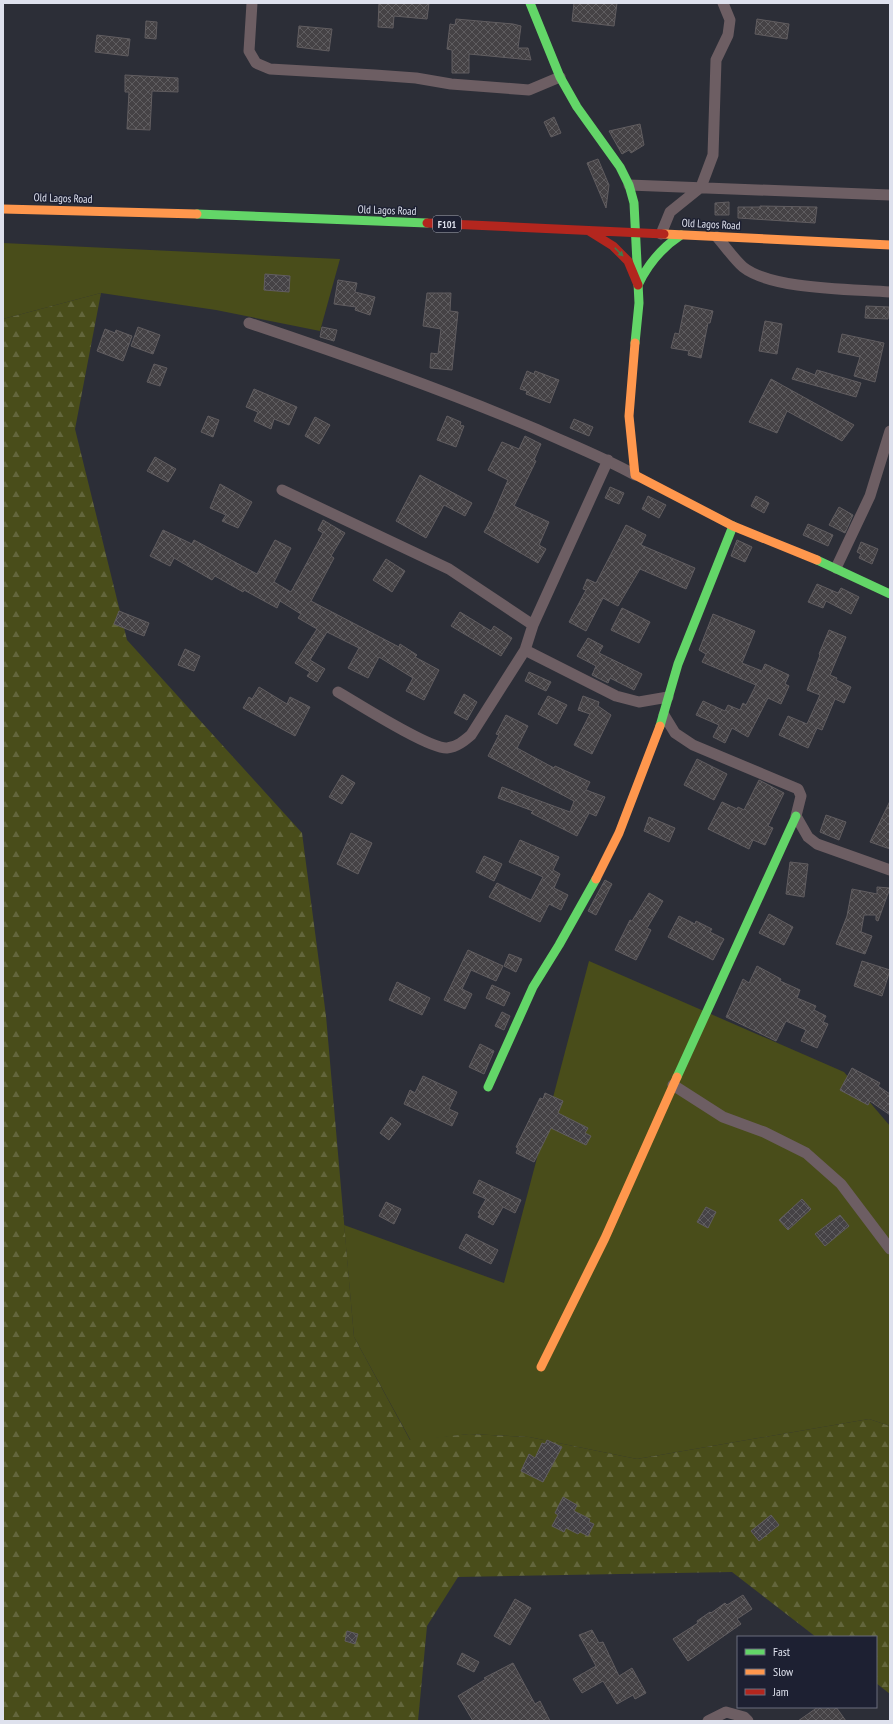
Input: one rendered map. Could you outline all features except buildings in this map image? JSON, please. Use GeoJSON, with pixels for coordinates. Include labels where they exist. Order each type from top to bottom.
{"type":"FeatureCollection","features":[{"type":"Feature","properties":{"kind":"street"},"geometry":{"type":"LineString","coordinates":[[252,3],[249,51],[256,63],[270,69],[382,75],[451,84],[529,90],[560,77]]}},
{"type":"Feature","properties":{"kind":"street"},"geometry":{"type":"LineString","coordinates":[[530,3],[560,77],[577,107],[620,167],[634,203],[639,303],[629,416],[635,475]]}},
{"type":"Feature","properties":{"kind":"street"},"geometry":{"type":"LineString","coordinates":[[661,234],[670,212],[700,187],[713,155],[716,60],[728,35],[730,20],[723,3]]}},
{"type":"Feature","properties":{"kind":"street"},"geometry":{"type":"LineString","coordinates":[[628,185],[890,195]]}},
{"type":"Feature","properties":{"kind":"street","name":"Old Lagos Road"},"geometry":{"type":"LineString","coordinates":[[3,209],[50,209],[288,217],[890,245]]}},
{"type":"Feature","properties":{"kind":"street"},"geometry":{"type":"LineString","coordinates":[[587,230],[613,246],[628,261],[638,285]]}},
{"type":"Feature","properties":{"kind":"street"},"geometry":{"type":"LineString","coordinates":[[638,285],[645,269],[656,255],[666,244],[681,235]]}},
{"type":"Feature","properties":{"kind":"street"},"geometry":{"type":"LineString","coordinates":[[717,237],[744,267],[766,280],[792,285],[890,292]]}},
{"type":"Feature","properties":{"kind":"street"},"geometry":{"type":"LineString","coordinates":[[248,323],[443,391],[608,460],[733,526],[836,568],[890,594]]}},
{"type":"Feature","properties":{"kind":"street"},"geometry":{"type":"LineString","coordinates":[[836,568],[870,496],[890,431]]}},
{"type":"Feature","properties":{"kind":"street"},"geometry":{"type":"LineString","coordinates":[[338,692],[378,716],[433,745],[446,748],[461,743],[471,735],[525,650],[533,625],[608,460]]}},
{"type":"Feature","properties":{"kind":"street"},"geometry":{"type":"LineString","coordinates":[[282,490],[449,569],[533,625]]}},
{"type":"Feature","properties":{"kind":"street"},"geometry":{"type":"LineString","coordinates":[[488,1087],[533,987],[610,853],[664,715],[678,664],[733,526]]}},
{"type":"Feature","properties":{"kind":"street"},"geometry":{"type":"LineString","coordinates":[[525,650],[616,696],[639,702],[668,697]]}},
{"type":"Feature","properties":{"kind":"street"},"geometry":{"type":"LineString","coordinates":[[541,1367],[605,1238],[673,1084],[720,986],[796,816],[801,796],[798,789],[693,745],[675,733],[664,715]]}},
{"type":"Feature","properties":{"kind":"street"},"geometry":{"type":"LineString","coordinates":[[796,816],[808,837],[817,844],[890,870]]}},
{"type":"Feature","properties":{"kind":"street"},"geometry":{"type":"LineString","coordinates":[[673,1084],[723,1117],[764,1132],[806,1153],[841,1184],[890,1249]]}},
{"type":"Feature","properties":{"kind":"street"},"geometry":{"type":"LineString","coordinates":[[708,1721],[726,1712],[744,1717],[748,1721]]}},
{"type":"Feature","properties":{"kind":"green space"},"geometry":{"type":"Polygon","coordinates":[[[3,243],[340,259],[320,331],[216,310],[101,293],[3,319],[3,243]]]}},
{"type":"Feature","properties":{"kind":"green space"},"geometry":{"type":"Polygon","coordinates":[[[101,293],[75,429],[127,640],[302,833],[326,1016],[354,1337],[410,1440],[469,1434],[529,1437],[637,1459],[869,1419],[890,1426],[890,1694],[877,1684],[877,1636],[815,1636],[732,1572],[458,1577],[427,1626],[418,1721],[3,1721],[3,319],[101,293]]]}},
{"type":"Feature","properties":{"kind":"green space"},"geometry":{"type":"Polygon","coordinates":[[[589,961],[844,1072],[890,1126],[890,1426],[869,1419],[637,1459],[529,1437],[469,1434],[411,1441],[354,1337],[344,1225],[504,1283],[589,961]]]}},
{"type":"Feature","properties":{"kind":"traffic: fast"},"geometry":{"type":"LineString","coordinates":[[530,3],[560,77],[577,107],[620,167],[629,185],[634,203],[639,303],[635,343]]}},
{"type":"Feature","properties":{"kind":"traffic: fast"},"geometry":{"type":"LineString","coordinates":[[197,214],[427,223]]}},
{"type":"Feature","properties":{"kind":"traffic: fast"},"geometry":{"type":"LineString","coordinates":[[638,285],[646,270],[661,251],[681,235]]}},
{"type":"Feature","properties":{"kind":"traffic: fast"},"geometry":{"type":"LineString","coordinates":[[660,726],[678,664],[733,526]]}},
{"type":"Feature","properties":{"kind":"traffic: fast"},"geometry":{"type":"LineString","coordinates":[[817,560],[890,594]]}},
{"type":"Feature","properties":{"kind":"traffic: fast"},"geometry":{"type":"LineString","coordinates":[[677,1077],[796,816]]}},
{"type":"Feature","properties":{"kind":"traffic: fast"},"geometry":{"type":"LineString","coordinates":[[488,1087],[533,987],[559,945],[596,879]]}},
{"type":"Feature","properties":{"kind":"traffic: slow"},"geometry":{"type":"LineString","coordinates":[[3,209],[197,214]]}},
{"type":"Feature","properties":{"kind":"traffic: slow"},"geometry":{"type":"LineString","coordinates":[[664,234],[890,245]]}},
{"type":"Feature","properties":{"kind":"traffic: slow"},"geometry":{"type":"LineString","coordinates":[[635,343],[629,416],[635,475],[733,526],[817,560]]}},
{"type":"Feature","properties":{"kind":"traffic: slow"},"geometry":{"type":"LineString","coordinates":[[596,879],[619,833],[660,726]]}},
{"type":"Feature","properties":{"kind":"traffic: slow"},"geometry":{"type":"LineString","coordinates":[[541,1367],[605,1238],[677,1077]]}},
{"type":"Feature","properties":{"kind":"traffic: jam"},"geometry":{"type":"LineString","coordinates":[[427,223],[664,234]]}},
{"type":"Feature","properties":{"kind":"traffic: jam"},"geometry":{"type":"LineString","coordinates":[[589,231],[613,246],[628,261],[638,285]]}}]}
